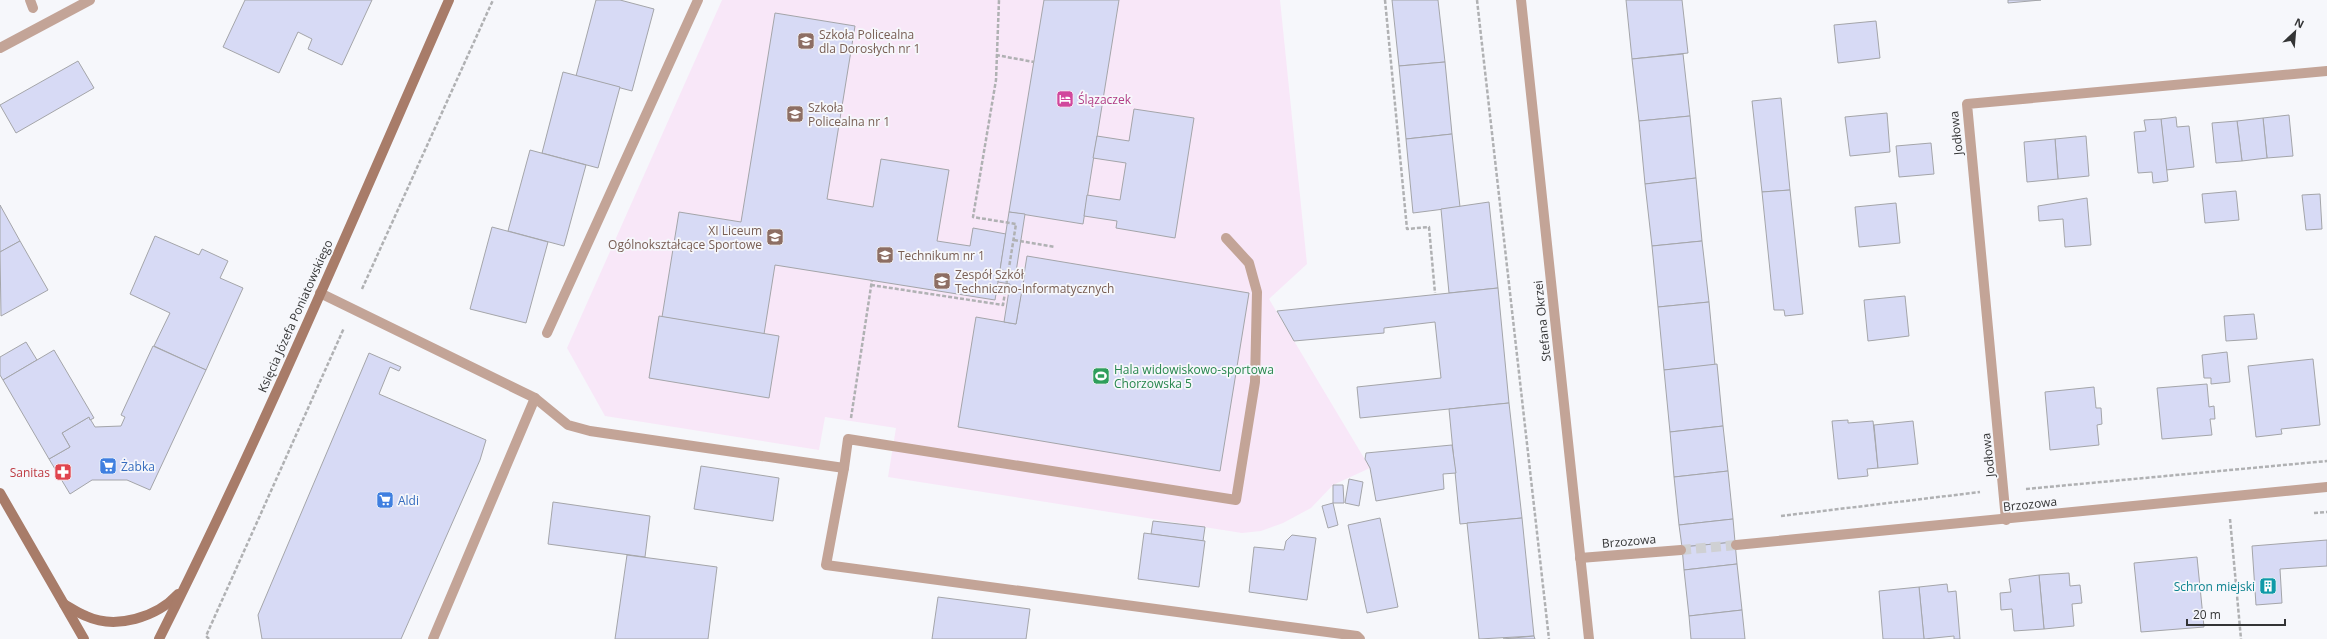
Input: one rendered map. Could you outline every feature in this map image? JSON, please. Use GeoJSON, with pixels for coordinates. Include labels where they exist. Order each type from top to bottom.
{"type":"FeatureCollection","features":[{"type":"Feature","properties":{"kind":"street"},"geometry":{"type":"LineString","coordinates":[[0,48],[90,0]]}},
{"type":"Feature","properties":{"kind":"street","name":"Księcia Józefa Poniatowskiego"},"geometry":{"type":"LineString","coordinates":[[159,639],[187,584],[320,293],[449,0]]}},
{"type":"Feature","properties":{"kind":"street"},"geometry":{"type":"LineString","coordinates":[[547,333],[698,0]]}},
{"type":"Feature","properties":{"kind":"street","name":"Stefana Okrzei"},"geometry":{"type":"LineString","coordinates":[[1521,0],[1589,639]]}},
{"type":"Feature","properties":{"kind":"street","name":"Jodłowa"},"geometry":{"type":"LineString","coordinates":[[2006,520],[1967,104],[2327,71]]}},
{"type":"Feature","properties":{"kind":"street"},"geometry":{"type":"LineString","coordinates":[[1226,238],[1249,263],[1257,292],[1254,382],[1236,500],[848,439],[826,565],[1357,636],[1360,639]]}},
{"type":"Feature","properties":{"kind":"street"},"geometry":{"type":"LineString","coordinates":[[320,293],[535,398],[568,425],[590,431],[844,468]]}},
{"type":"Feature","properties":{"kind":"street"},"geometry":{"type":"LineString","coordinates":[[433,639],[535,398]]}},
{"type":"Feature","properties":{"kind":"street","name":"Brzozowa"},"geometry":{"type":"LineString","coordinates":[[1736,545],[2006,520],[2327,487]]}},
{"type":"Feature","properties":{"kind":"street"},"geometry":{"type":"LineString","coordinates":[[0,493],[84,639]]}},
{"type":"Feature","properties":{"kind":"street","name":"Brzozowa"},"geometry":{"type":"LineString","coordinates":[[1580,558],[1681,550]]}},
{"type":"Feature","properties":{"kind":"street"},"geometry":{"type":"LineString","coordinates":[[64,604],[87,617],[115,622],[137,620],[168,604],[187,584]]}},
{"type":"Feature","properties":{"kind":"path"},"geometry":{"type":"LineString","coordinates":[[871,285],[1002,305],[1016,224],[973,217],[996,80],[999,0]]}},
{"type":"Feature","properties":{"kind":"path"},"geometry":{"type":"LineString","coordinates":[[1385,0],[1407,229],[1429,227],[1435,292]]}},
{"type":"Feature","properties":{"kind":"path"},"geometry":{"type":"LineString","coordinates":[[1477,0],[1549,639]]}},
{"type":"Feature","properties":{"kind":"path"},"geometry":{"type":"LineString","coordinates":[[996,55],[1034,62]]}},
{"type":"Feature","properties":{"kind":"path"},"geometry":{"type":"LineString","coordinates":[[1014,240],[1055,248]]}},
{"type":"Feature","properties":{"kind":"path"},"geometry":{"type":"LineString","coordinates":[[848,439],[872,280]]}},
{"type":"Feature","properties":{"kind":"path"},"geometry":{"type":"LineString","coordinates":[[2023,489],[2327,460]]}},
{"type":"Feature","properties":{"kind":"path"},"geometry":{"type":"LineString","coordinates":[[1781,516],[1985,492]]}},
{"type":"Feature","properties":{"kind":"path"},"geometry":{"type":"LineString","coordinates":[[2230,519],[2241,639]]}},
{"type":"Feature","properties":{"kind":"path"},"geometry":{"type":"LineString","coordinates":[[206,636],[209,639]]}},
{"type":"Feature","properties":{"kind":"shaded area","name":"Zespół Szkół Techniczno-Informatycznych"},"geometry":{"type":"Polygon","coordinates":[[[722,0],[1280,0],[1307,264],[1269,299],[1370,468],[1333,485],[1311,508],[1283,523],[1261,531],[1242,533],[888,477],[896,428],[825,417],[819,450],[605,416],[567,348],[722,0]]]}},
{"type":"Feature","properties":{"kind":"building"},"geometry":{"type":"Polygon","coordinates":[[[245,0],[372,0],[342,65],[308,49],[312,39],[298,32],[279,73],[223,47],[245,0]]]}},
{"type":"Feature","properties":{"kind":"building"},"geometry":{"type":"Polygon","coordinates":[[[596,0],[620,0],[654,9],[632,91],[576,76],[596,0]]]}},
{"type":"Feature","properties":{"kind":"building","name":"Ślązaczek"},"geometry":{"type":"Polygon","coordinates":[[[1044,0],[1119,0],[1083,224],[1009,212],[1044,0]]]}},
{"type":"Feature","properties":{"kind":"building"},"geometry":{"type":"Polygon","coordinates":[[[1392,0],[1438,0],[1445,62],[1399,66],[1392,0]]]}},
{"type":"Feature","properties":{"kind":"building"},"geometry":{"type":"Polygon","coordinates":[[[1626,0],[1682,0],[1688,53],[1632,59],[1626,0]]]}},
{"type":"Feature","properties":{"kind":"building"},"geometry":{"type":"Polygon","coordinates":[[[2008,0],[2041,0],[2008,3],[2008,0]]]}},
{"type":"Feature","properties":{"kind":"building"},"geometry":{"type":"Polygon","coordinates":[[[775,13],[855,26],[827,199],[873,207],[881,159],[949,170],[937,241],[970,246],[973,228],[1006,234],[995,300],[775,265],[764,334],[662,317],[679,212],[741,222],[775,13]]]}},
{"type":"Feature","properties":{"kind":"building"},"geometry":{"type":"Polygon","coordinates":[[[1876,21],[1880,58],[1838,63],[1834,25],[1876,21]]]}},
{"type":"Feature","properties":{"kind":"building"},"geometry":{"type":"Polygon","coordinates":[[[1683,54],[1690,116],[1639,121],[1632,59],[1683,54]]]}},
{"type":"Feature","properties":{"kind":"building"},"geometry":{"type":"Polygon","coordinates":[[[78,61],[94,88],[16,133],[0,105],[78,61]]]}},
{"type":"Feature","properties":{"kind":"building"},"geometry":{"type":"Polygon","coordinates":[[[1445,62],[1452,134],[1406,139],[1399,66],[1445,62]]]}},
{"type":"Feature","properties":{"kind":"building"},"geometry":{"type":"Polygon","coordinates":[[[563,72],[620,87],[598,168],[542,153],[563,72]]]}},
{"type":"Feature","properties":{"kind":"building"},"geometry":{"type":"Polygon","coordinates":[[[1781,98],[1790,190],[1762,192],[1752,101],[1781,98]]]}},
{"type":"Feature","properties":{"kind":"building"},"geometry":{"type":"Polygon","coordinates":[[[1134,109],[1194,118],[1175,238],[1116,228],[1117,221],[1084,216],[1087,195],[1120,200],[1126,163],[1093,158],[1097,136],[1129,141],[1134,109]]]}},
{"type":"Feature","properties":{"kind":"building"},"geometry":{"type":"Polygon","coordinates":[[[1887,113],[1890,152],[1850,156],[1845,117],[1887,113]]]}},
{"type":"Feature","properties":{"kind":"building"},"geometry":{"type":"Polygon","coordinates":[[[2289,115],[2293,156],[2267,158],[2263,118],[2289,115]]]}},
{"type":"Feature","properties":{"kind":"building"},"geometry":{"type":"Polygon","coordinates":[[[1690,116],[1696,178],[1645,184],[1639,121],[1690,116]]]}},
{"type":"Feature","properties":{"kind":"building"},"geometry":{"type":"Polygon","coordinates":[[[2176,117],[2177,127],[2189,126],[2194,167],[2166,170],[2161,119],[2176,117]]]}},
{"type":"Feature","properties":{"kind":"building"},"geometry":{"type":"Polygon","coordinates":[[[2263,118],[2267,158],[2242,161],[2237,121],[2263,118]]]}},
{"type":"Feature","properties":{"kind":"building"},"geometry":{"type":"Polygon","coordinates":[[[2161,119],[2168,181],[2153,183],[2152,172],[2138,173],[2134,132],[2146,131],[2144,120],[2161,119]]]}},
{"type":"Feature","properties":{"kind":"building"},"geometry":{"type":"Polygon","coordinates":[[[2237,121],[2242,161],[2216,163],[2212,123],[2237,121]]]}},
{"type":"Feature","properties":{"kind":"building"},"geometry":{"type":"Polygon","coordinates":[[[1452,134],[1460,207],[1413,213],[1406,139],[1452,134]]]}},
{"type":"Feature","properties":{"kind":"building"},"geometry":{"type":"Polygon","coordinates":[[[2086,136],[2089,176],[2058,179],[2055,139],[2086,136]]]}},
{"type":"Feature","properties":{"kind":"building"},"geometry":{"type":"Polygon","coordinates":[[[2055,139],[2058,179],[2027,182],[2024,142],[2055,139]]]}},
{"type":"Feature","properties":{"kind":"building"},"geometry":{"type":"Polygon","coordinates":[[[1931,143],[1934,174],[1899,177],[1896,146],[1931,143]]]}},
{"type":"Feature","properties":{"kind":"building"},"geometry":{"type":"Polygon","coordinates":[[[530,150],[586,165],[564,246],[508,231],[530,150]]]}},
{"type":"Feature","properties":{"kind":"building"},"geometry":{"type":"Polygon","coordinates":[[[1696,178],[1702,241],[1652,246],[1645,184],[1696,178]]]}},
{"type":"Feature","properties":{"kind":"building"},"geometry":{"type":"Polygon","coordinates":[[[1790,190],[1803,314],[1785,316],[1784,310],[1774,310],[1762,192],[1790,190]]]}},
{"type":"Feature","properties":{"kind":"building"},"geometry":{"type":"Polygon","coordinates":[[[2236,191],[2239,220],[2205,223],[2202,194],[2236,191]]]}},
{"type":"Feature","properties":{"kind":"building"},"geometry":{"type":"Polygon","coordinates":[[[2320,194],[2322,229],[2306,230],[2302,195],[2320,194]]]}},
{"type":"Feature","properties":{"kind":"building"},"geometry":{"type":"Polygon","coordinates":[[[2087,198],[2091,245],[2065,247],[2063,219],[2039,221],[2038,206],[2087,198]]]}},
{"type":"Feature","properties":{"kind":"building"},"geometry":{"type":"Polygon","coordinates":[[[1489,202],[1498,288],[1449,293],[1441,209],[1489,202]]]}},
{"type":"Feature","properties":{"kind":"building"},"geometry":{"type":"Polygon","coordinates":[[[1896,203],[1900,243],[1859,247],[1855,207],[1896,203]]]}},
{"type":"Feature","properties":{"kind":"building"},"geometry":{"type":"Polygon","coordinates":[[[0,205],[20,241],[0,252],[0,205]]]}},
{"type":"Feature","properties":{"kind":"building"},"geometry":{"type":"Polygon","coordinates":[[[1009,212],[1025,214],[1016,272],[1000,270],[1009,212]]]}},
{"type":"Feature","properties":{"kind":"building"},"geometry":{"type":"Polygon","coordinates":[[[492,227],[548,242],[526,323],[470,309],[492,227]]]}},
{"type":"Feature","properties":{"kind":"building"},"geometry":{"type":"Polygon","coordinates":[[[155,236],[199,255],[202,249],[228,261],[220,278],[243,288],[206,370],[154,346],[170,313],[130,294],[155,236]]]}},
{"type":"Feature","properties":{"kind":"building"},"geometry":{"type":"Polygon","coordinates":[[[20,241],[48,290],[1,316],[0,252],[20,241]]]}},
{"type":"Feature","properties":{"kind":"building"},"geometry":{"type":"Polygon","coordinates":[[[1702,241],[1709,302],[1658,307],[1652,246],[1702,241]]]}},
{"type":"Feature","properties":{"kind":"building","name":"Hala widowiskowo-sportowa Chorzowska 5"},"geometry":{"type":"Polygon","coordinates":[[[1027,256],[1249,293],[1220,471],[958,427],[976,317],[1016,324],[1027,256]]]}},
{"type":"Feature","properties":{"kind":"building"},"geometry":{"type":"Polygon","coordinates":[[[1000,270],[1025,273],[1016,324],[1004,322],[1010,284],[998,282],[1000,270]]]}},
{"type":"Feature","properties":{"kind":"building"},"geometry":{"type":"Polygon","coordinates":[[[1498,288],[1509,403],[1360,418],[1357,387],[1441,378],[1435,322],[1384,328],[1384,333],[1294,341],[1277,311],[1498,288]]]}},
{"type":"Feature","properties":{"kind":"building"},"geometry":{"type":"Polygon","coordinates":[[[1905,296],[1909,336],[1868,341],[1864,300],[1905,296]]]}},
{"type":"Feature","properties":{"kind":"building"},"geometry":{"type":"Polygon","coordinates":[[[1709,302],[1715,365],[1664,370],[1658,307],[1709,302]]]}},
{"type":"Feature","properties":{"kind":"building"},"geometry":{"type":"Polygon","coordinates":[[[2254,314],[2257,339],[2226,341],[2224,316],[2254,314]]]}},
{"type":"Feature","properties":{"kind":"building"},"geometry":{"type":"Polygon","coordinates":[[[659,316],[779,336],[769,398],[649,378],[659,316]]]}},
{"type":"Feature","properties":{"kind":"building"},"geometry":{"type":"Polygon","coordinates":[[[26,342],[37,360],[3,380],[0,375],[0,357],[26,342]]]}},
{"type":"Feature","properties":{"kind":"building"},"geometry":{"type":"Polygon","coordinates":[[[153,346],[206,370],[150,490],[127,480],[92,480],[70,494],[49,459],[70,447],[62,433],[89,417],[95,427],[121,426],[125,417],[121,415],[153,346]]]}},
{"type":"Feature","properties":{"kind":"building"},"geometry":{"type":"Polygon","coordinates":[[[54,350],[94,418],[90,420],[89,417],[62,433],[70,447],[49,459],[3,380],[54,350]]]}},
{"type":"Feature","properties":{"kind":"building"},"geometry":{"type":"Polygon","coordinates":[[[2227,352],[2230,382],[2211,384],[2211,378],[2204,378],[2202,355],[2227,352]]]}},
{"type":"Feature","properties":{"kind":"building","name":"Aldi"},"geometry":{"type":"Polygon","coordinates":[[[369,353],[401,367],[399,371],[390,367],[379,394],[486,440],[480,460],[401,639],[262,639],[258,615],[369,353]]]}},
{"type":"Feature","properties":{"kind":"building"},"geometry":{"type":"Polygon","coordinates":[[[2313,359],[2320,425],[2281,429],[2282,434],[2256,437],[2248,366],[2313,359]]]}},
{"type":"Feature","properties":{"kind":"building"},"geometry":{"type":"Polygon","coordinates":[[[1717,364],[1723,426],[1670,432],[1664,370],[1717,364]]]}},
{"type":"Feature","properties":{"kind":"building"},"geometry":{"type":"Polygon","coordinates":[[[2207,384],[2209,407],[2214,406],[2215,419],[2210,419],[2212,435],[2162,439],[2157,388],[2207,384]]]}},
{"type":"Feature","properties":{"kind":"building"},"geometry":{"type":"Polygon","coordinates":[[[2094,387],[2096,408],[2101,408],[2102,424],[2097,425],[2099,445],[2050,450],[2045,392],[2094,387]]]}},
{"type":"Feature","properties":{"kind":"building"},"geometry":{"type":"Polygon","coordinates":[[[1509,403],[1522,518],[1460,524],[1449,409],[1509,403]]]}},
{"type":"Feature","properties":{"kind":"building"},"geometry":{"type":"Polygon","coordinates":[[[1848,420],[1848,423],[1873,421],[1878,468],[1867,469],[1868,476],[1838,479],[1832,421],[1848,420]]]}},
{"type":"Feature","properties":{"kind":"building"},"geometry":{"type":"Polygon","coordinates":[[[1913,421],[1918,464],[1878,468],[1874,425],[1913,421]]]}},
{"type":"Feature","properties":{"kind":"building"},"geometry":{"type":"Polygon","coordinates":[[[1723,426],[1728,471],[1674,477],[1670,432],[1723,426]]]}},
{"type":"Feature","properties":{"kind":"building"},"geometry":{"type":"Polygon","coordinates":[[[1452,445],[1456,473],[1443,474],[1444,489],[1376,501],[1370,468],[1365,459],[1366,453],[1452,445]]]}},
{"type":"Feature","properties":{"kind":"building"},"geometry":{"type":"Polygon","coordinates":[[[701,466],[779,478],[773,521],[694,509],[701,466]]]}},
{"type":"Feature","properties":{"kind":"building"},"geometry":{"type":"Polygon","coordinates":[[[1728,471],[1733,519],[1679,525],[1674,477],[1728,471]]]}},
{"type":"Feature","properties":{"kind":"building"},"geometry":{"type":"Polygon","coordinates":[[[1349,479],[1363,482],[1359,506],[1345,503],[1349,479]]]}},
{"type":"Feature","properties":{"kind":"building"},"geometry":{"type":"Polygon","coordinates":[[[1333,485],[1343,485],[1344,503],[1333,503],[1333,485]]]}},
{"type":"Feature","properties":{"kind":"building"},"geometry":{"type":"Polygon","coordinates":[[[553,502],[650,516],[645,557],[548,544],[553,502]]]}},
{"type":"Feature","properties":{"kind":"building"},"geometry":{"type":"Polygon","coordinates":[[[1333,503],[1338,525],[1328,528],[1322,506],[1333,503]]]}},
{"type":"Feature","properties":{"kind":"building"},"geometry":{"type":"Polygon","coordinates":[[[1380,518],[1398,607],[1367,613],[1348,525],[1380,518]]]}},
{"type":"Feature","properties":{"kind":"building"},"geometry":{"type":"Polygon","coordinates":[[[1522,518],[1534,636],[1479,639],[1467,523],[1522,518]]]}},
{"type":"Feature","properties":{"kind":"building"},"geometry":{"type":"Polygon","coordinates":[[[1733,519],[1735,542],[1682,547],[1679,525],[1733,519]]]}},
{"type":"Feature","properties":{"kind":"building"},"geometry":{"type":"Polygon","coordinates":[[[1153,521],[1205,527],[1203,541],[1151,534],[1153,521]]]}},
{"type":"Feature","properties":{"kind":"building"},"geometry":{"type":"Polygon","coordinates":[[[1144,533],[1205,541],[1199,587],[1138,579],[1144,533]]]}},
{"type":"Feature","properties":{"kind":"building"},"geometry":{"type":"Polygon","coordinates":[[[1292,535],[1316,538],[1307,600],[1249,592],[1254,547],[1284,550],[1286,541],[1292,535]]]}},
{"type":"Feature","properties":{"kind":"building","name":"Schron miejski"},"geometry":{"type":"Polygon","coordinates":[[[2327,540],[2327,566],[2280,569],[2282,603],[2256,605],[2252,546],[2327,540]]]}},
{"type":"Feature","properties":{"kind":"building"},"geometry":{"type":"Polygon","coordinates":[[[1735,542],[1737,564],[1684,570],[1682,547],[1735,542]]]}},
{"type":"Feature","properties":{"kind":"building"},"geometry":{"type":"Polygon","coordinates":[[[627,555],[717,567],[708,639],[615,639],[627,555]]]}},
{"type":"Feature","properties":{"kind":"building"},"geometry":{"type":"Polygon","coordinates":[[[2197,557],[2204,627],[2141,632],[2134,563],[2197,557]]]}},
{"type":"Feature","properties":{"kind":"building"},"geometry":{"type":"Polygon","coordinates":[[[1737,564],[1742,610],[1689,616],[1684,570],[1737,564]]]}},
{"type":"Feature","properties":{"kind":"building"},"geometry":{"type":"Polygon","coordinates":[[[2069,573],[2070,586],[2080,585],[2082,603],[2072,604],[2074,626],[2044,629],[2039,575],[2069,573]]]}},
{"type":"Feature","properties":{"kind":"building"},"geometry":{"type":"Polygon","coordinates":[[[2039,575],[2044,629],[2014,631],[2012,609],[2001,610],[2000,593],[2011,592],[2009,579],[2039,575]]]}},
{"type":"Feature","properties":{"kind":"building"},"geometry":{"type":"Polygon","coordinates":[[[1947,584],[1948,592],[1956,591],[1960,639],[1954,639],[1954,636],[1924,639],[1919,587],[1947,584]]]}},
{"type":"Feature","properties":{"kind":"building"},"geometry":{"type":"Polygon","coordinates":[[[1919,587],[1924,639],[1883,639],[1879,591],[1919,587]]]}},
{"type":"Feature","properties":{"kind":"building"},"geometry":{"type":"Polygon","coordinates":[[[938,597],[1030,609],[1026,639],[932,639],[938,597]]]}},
{"type":"Feature","properties":{"kind":"building"},"geometry":{"type":"Polygon","coordinates":[[[1742,610],[1745,639],[1691,639],[1689,616],[1742,610]]]}},
{"type":"Feature","properties":{"kind":"building"},"geometry":{"type":"Polygon","coordinates":[[[1534,636],[1535,639],[1503,639],[1534,636]]]}},
{"type":"Feature","properties":{"kind":"tunnel"},"geometry":{"type":"LineString","coordinates":[[1681,550],[1736,545]]}},
{"type":"Feature","properties":{"kind":"place","name":"Szkoła Policealna dla Dorosłych nr 1"},"geometry":{"type":"Point","coordinates":[806,41]}},
{"type":"Feature","properties":{"kind":"place","name":"Ślązaczek"},"geometry":{"type":"Point","coordinates":[1065,99]}},
{"type":"Feature","properties":{"kind":"place","name":"Szkoła Policealna nr 1"},"geometry":{"type":"Point","coordinates":[795,114]}},
{"type":"Feature","properties":{"kind":"place","name":"XI Liceum Ogólnokształcące Sportowe"},"geometry":{"type":"Point","coordinates":[775,237]}},
{"type":"Feature","properties":{"kind":"place","name":"Technikum nr 1"},"geometry":{"type":"Point","coordinates":[885,255]}},
{"type":"Feature","properties":{"kind":"place","name":"Zespół Szkół Techniczno-Informatycznych"},"geometry":{"type":"Point","coordinates":[942,281]}},
{"type":"Feature","properties":{"kind":"place","name":"Hala widowiskowo-sportowa Chorzowska 5"},"geometry":{"type":"Point","coordinates":[1101,376]}},
{"type":"Feature","properties":{"kind":"place","name":"Żabka"},"geometry":{"type":"Point","coordinates":[108,466]}},
{"type":"Feature","properties":{"kind":"place","name":"Sanitas"},"geometry":{"type":"Point","coordinates":[63,472]}},
{"type":"Feature","properties":{"kind":"place","name":"Aldi"},"geometry":{"type":"Point","coordinates":[385,500]}},
{"type":"Feature","properties":{"kind":"place","name":"Schron miejski"},"geometry":{"type":"Point","coordinates":[2268,586]}}]}
